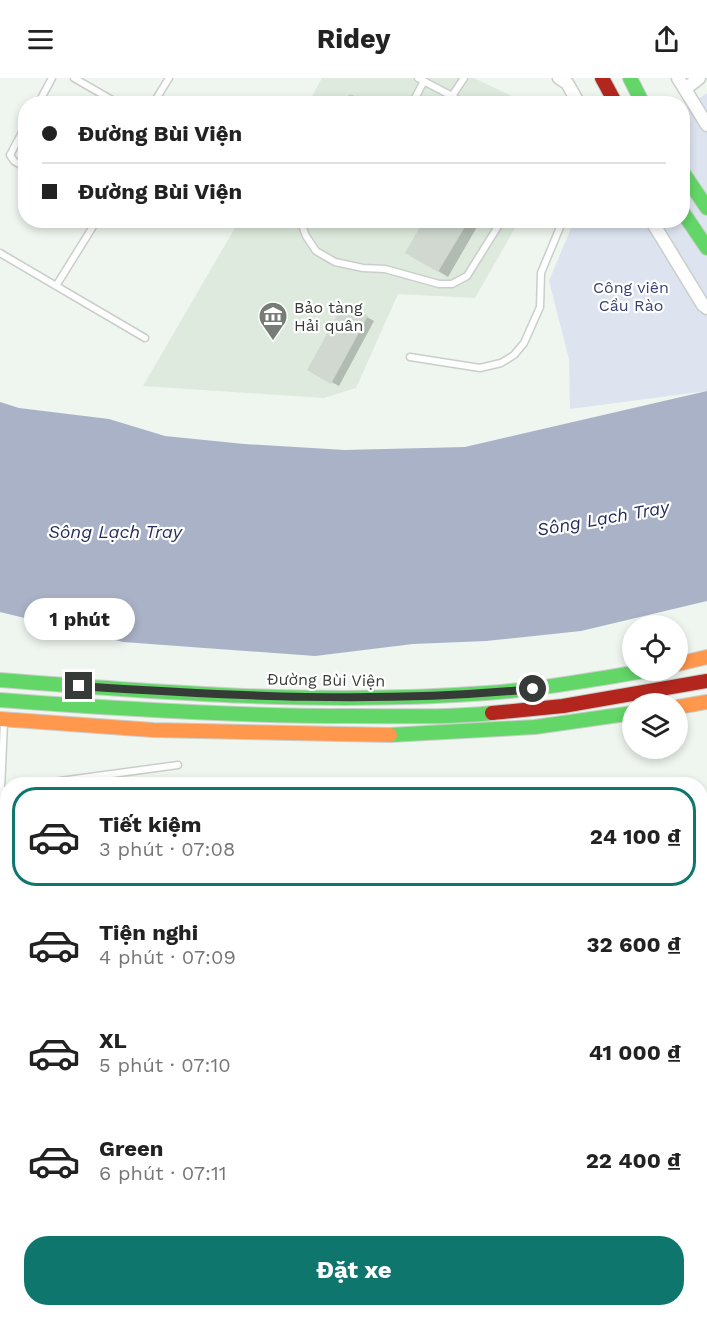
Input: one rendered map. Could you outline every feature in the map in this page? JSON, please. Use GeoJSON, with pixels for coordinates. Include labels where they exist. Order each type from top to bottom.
{"type":"FeatureCollection","features":[{"type":"Feature","properties":{"kind":"main road"},"geometry":{"type":"LineString","coordinates":[[602,78],[612,96]]}},
{"type":"Feature","properties":{"kind":"main road"},"geometry":{"type":"LineString","coordinates":[[630,78],[639,96]]}},
{"type":"Feature","properties":{"kind":"main road"},"geometry":{"type":"LineString","coordinates":[[690,183],[707,208]]}},
{"type":"Feature","properties":{"kind":"main road"},"geometry":{"type":"LineString","coordinates":[[690,223],[707,248]]}},
{"type":"Feature","properties":{"kind":"main road"},"geometry":{"type":"LineString","coordinates":[[688,662],[707,657]]}},
{"type":"Feature","properties":{"kind":"main road","name":"Đường Bùi Viện"},"geometry":{"type":"LineString","coordinates":[[0,680],[202,693],[369,698],[461,696],[544,688],[622,675]]}},
{"type":"Feature","properties":{"kind":"main road"},"geometry":{"type":"LineString","coordinates":[[0,700],[130,710],[369,718],[461,716],[564,706],[707,681]]}},
{"type":"Feature","properties":{"kind":"main road"},"geometry":{"type":"LineString","coordinates":[[688,705],[707,702]]}},
{"type":"Feature","properties":{"kind":"main road"},"geometry":{"type":"LineString","coordinates":[[564,706],[566,726]]}},
{"type":"Feature","properties":{"kind":"main road"},"geometry":{"type":"LineString","coordinates":[[2,720],[201,732],[397,737],[476,734],[566,726],[622,716]]}},
{"type":"Feature","properties":{"kind":"street"},"geometry":{"type":"LineString","coordinates":[[559,78],[567,83],[574,96]]}},
{"type":"Feature","properties":{"kind":"street"},"geometry":{"type":"LineString","coordinates":[[678,78],[689,96]]}},
{"type":"Feature","properties":{"kind":"street"},"geometry":{"type":"LineString","coordinates":[[685,89],[699,78]]}},
{"type":"Feature","properties":{"kind":"street"},"geometry":{"type":"LineString","coordinates":[[690,97],[707,125]]}},
{"type":"Feature","properties":{"kind":"street"},"geometry":{"type":"LineString","coordinates":[[656,228],[707,308]]}},
{"type":"Feature","properties":{"kind":"lane"},"geometry":{"type":"LineString","coordinates":[[42,96],[52,78]]}},
{"type":"Feature","properties":{"kind":"lane"},"geometry":{"type":"LineString","coordinates":[[74,78],[105,96]]}},
{"type":"Feature","properties":{"kind":"lane"},"geometry":{"type":"LineString","coordinates":[[158,96],[169,78]]}},
{"type":"Feature","properties":{"kind":"lane"},"geometry":{"type":"LineString","coordinates":[[415,96],[421,80],[452,96],[464,78]]}},
{"type":"Feature","properties":{"kind":"lane"},"geometry":{"type":"LineString","coordinates":[[18,140],[10,155],[18,163]]}},
{"type":"Feature","properties":{"kind":"lane"},"geometry":{"type":"LineString","coordinates":[[56,286],[93,228]]}},
{"type":"Feature","properties":{"kind":"lane"},"geometry":{"type":"LineString","coordinates":[[303,228],[316,251],[335,262],[363,268],[385,268],[409,273],[439,284],[452,284],[467,276],[497,228]]}},
{"type":"Feature","properties":{"kind":"lane"},"geometry":{"type":"LineString","coordinates":[[410,357],[480,369],[501,363],[514,355],[524,343],[540,307],[541,273],[560,228]]}},
{"type":"Feature","properties":{"kind":"lane"},"geometry":{"type":"LineString","coordinates":[[0,253],[145,338]]}},
{"type":"Feature","properties":{"kind":"lane"},"geometry":{"type":"LineString","coordinates":[[2,720],[4,777]]}},
{"type":"Feature","properties":{"kind":"lane"},"geometry":{"type":"LineString","coordinates":[[90,777],[178,765]]}},
{"type":"Feature","properties":{"kind":"shaded area"},"geometry":{"type":"Polygon","coordinates":[[[322,78],[474,78],[511,96],[312,96],[322,78]]]}},
{"type":"Feature","properties":{"kind":"shaded area","name":"Bảo tàng Hải quân"},"geometry":{"type":"Polygon","coordinates":[[[235,228],[515,228],[475,298],[398,294],[356,388],[324,398],[143,386],[235,228]]]}},
{"type":"Feature","properties":{"kind":"green space","name":"Công viên Cầu Rào"},"geometry":{"type":"Polygon","coordinates":[[[707,93],[707,391],[570,409],[569,359],[549,281],[571,228],[690,228],[690,105],[707,93]]]}},
{"type":"Feature","properties":{"kind":"water","name":"Sông Lạch Tray"},"geometry":{"type":"Polygon","coordinates":[[[707,391],[707,601],[648,615],[622,615],[622,621],[581,631],[486,641],[413,644],[315,656],[123,642],[0,612],[0,402],[19,408],[109,419],[165,436],[244,444],[345,450],[465,447],[707,391]]]}},
{"type":"Feature","properties":{"kind":"building"},"geometry":{"type":"Polygon","coordinates":[[[419,228],[464,228],[438,272],[405,253],[419,228]]]}},
{"type":"Feature","properties":{"kind":"building"},"geometry":{"type":"Polygon","coordinates":[[[344,303],[368,316],[331,384],[307,370],[344,303]]]}},
{"type":"Feature","properties":{"kind":"traffic: fast"},"geometry":{"type":"LineString","coordinates":[[630,78],[639,96]]}},
{"type":"Feature","properties":{"kind":"traffic: fast"},"geometry":{"type":"LineString","coordinates":[[690,183],[707,208]]}},
{"type":"Feature","properties":{"kind":"traffic: fast"},"geometry":{"type":"LineString","coordinates":[[690,223],[707,248]]}},
{"type":"Feature","properties":{"kind":"traffic: fast"},"geometry":{"type":"LineString","coordinates":[[0,680],[183,693],[365,698],[487,693],[622,674]]}},
{"type":"Feature","properties":{"kind":"traffic: fast"},"geometry":{"type":"LineString","coordinates":[[0,700],[263,715],[457,716],[492,713]]}},
{"type":"Feature","properties":{"kind":"traffic: fast"},"geometry":{"type":"LineString","coordinates":[[390,735],[535,727],[622,715]]}},
{"type":"Feature","properties":{"kind":"traffic: slow"},"geometry":{"type":"LineString","coordinates":[[688,662],[707,657]]}},
{"type":"Feature","properties":{"kind":"traffic: slow"},"geometry":{"type":"LineString","coordinates":[[688,705],[707,702]]}},
{"type":"Feature","properties":{"kind":"traffic: slow"},"geometry":{"type":"LineString","coordinates":[[0,719],[153,730],[390,735]]}},
{"type":"Feature","properties":{"kind":"traffic: jam"},"geometry":{"type":"LineString","coordinates":[[602,78],[612,96]]}},
{"type":"Feature","properties":{"kind":"traffic: jam"},"geometry":{"type":"LineString","coordinates":[[492,713],[563,706],[707,681]]}},
{"type":"Feature","properties":{"kind":"place","name":"Bảo tàng Hải quân"},"geometry":{"type":"Point","coordinates":[273,342]}},
{"type":"Feature","properties":{"kind":"route"},"geometry":{"type":"LineString","coordinates":[[79,686],[202,693],[369,698],[461,696],[533,689]]}}]}
